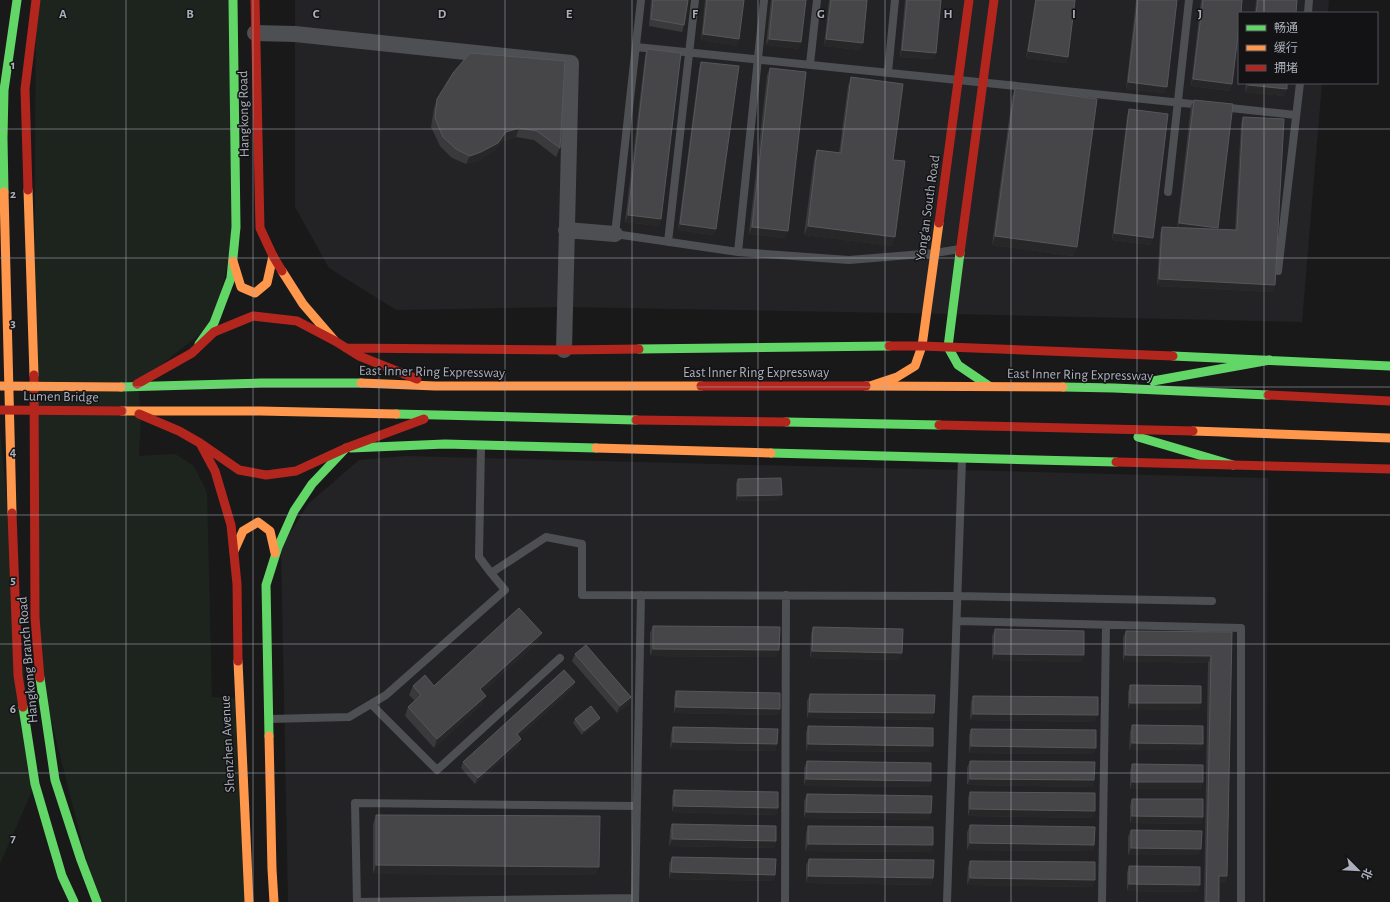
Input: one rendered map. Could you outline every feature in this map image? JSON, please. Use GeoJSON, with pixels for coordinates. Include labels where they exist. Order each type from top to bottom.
{"type":"FeatureCollection","features":[{"type":"Feature","properties":{"kind":"main road","name":"Hangkong Branch Road"},"geometry":{"type":"LineString","coordinates":[[17,0],[4,90],[3,138],[4,430],[18,675],[35,784],[62,876],[74,902]]}},
{"type":"Feature","properties":{"kind":"main road","name":"Hangkong Branch Road"},"geometry":{"type":"LineString","coordinates":[[36,0],[24,89],[28,429],[35,618],[40,676],[55,780],[81,860],[97,902]]}},
{"type":"Feature","properties":{"kind":"main road","name":"Hangkong Road"},"geometry":{"type":"LineString","coordinates":[[192,353],[214,323],[231,278],[236,227],[233,0]]}},
{"type":"Feature","properties":{"kind":"main road","name":"Hangkong Road"},"geometry":{"type":"LineString","coordinates":[[255,0],[260,228],[273,256]]}},
{"type":"Feature","properties":{"kind":"main road","name":"Yong'an South Road"},"geometry":{"type":"LineString","coordinates":[[867,387],[897,377],[915,366],[922,346],[970,0]]}},
{"type":"Feature","properties":{"kind":"main road"},"geometry":{"type":"LineString","coordinates":[[990,386],[958,364],[948,347],[994,0]]}},
{"type":"Feature","properties":{"kind":"main road"},"geometry":{"type":"LineString","coordinates":[[233,260],[241,287],[255,293],[267,283],[273,256]]}},
{"type":"Feature","properties":{"kind":"main road"},"geometry":{"type":"LineString","coordinates":[[273,256],[303,304],[335,341]]}},
{"type":"Feature","properties":{"kind":"main road"},"geometry":{"type":"LineString","coordinates":[[126,387],[160,372],[192,353],[214,332],[253,316],[297,321],[335,341],[359,356],[435,386]]}},
{"type":"Feature","properties":{"kind":"main road"},"geometry":{"type":"LineString","coordinates":[[346,348],[564,350],[922,346],[1390,366]]}},
{"type":"Feature","properties":{"kind":"main road"},"geometry":{"type":"LineString","coordinates":[[1114,388],[1270,360]]}},
{"type":"Feature","properties":{"kind":"main road"},"geometry":{"type":"LineString","coordinates":[[4,370],[27,369]]}},
{"type":"Feature","properties":{"kind":"main road","name":"East Inner Ring Expressway"},"geometry":{"type":"LineString","coordinates":[[126,387],[261,383],[380,383],[435,386],[990,386],[1114,388],[1390,401]]}},
{"type":"Feature","properties":{"kind":"main road","name":"Lumen Bridge"},"geometry":{"type":"LineString","coordinates":[[0,386],[126,387]]}},
{"type":"Feature","properties":{"kind":"main road","name":"Lumen Bridge"},"geometry":{"type":"LineString","coordinates":[[0,410],[126,411]]}},
{"type":"Feature","properties":{"kind":"main road"},"geometry":{"type":"LineString","coordinates":[[126,411],[379,413],[432,416],[670,421],[1108,428],[1390,438]]}},
{"type":"Feature","properties":{"kind":"main road"},"geometry":{"type":"LineString","coordinates":[[126,411],[179,432],[200,443],[239,470],[266,475],[296,471],[346,448],[432,416]]}},
{"type":"Feature","properties":{"kind":"main road"},"geometry":{"type":"LineString","coordinates":[[1108,428],[1233,465]]}},
{"type":"Feature","properties":{"kind":"main road"},"geometry":{"type":"LineString","coordinates":[[4,430],[28,429]]}},
{"type":"Feature","properties":{"kind":"main road","name":"Shenzhen Avenue"},"geometry":{"type":"LineString","coordinates":[[200,443],[215,471],[231,525],[234,551],[237,584],[238,676],[249,902]]}},
{"type":"Feature","properties":{"kind":"main road"},"geometry":{"type":"LineString","coordinates":[[274,902],[266,585],[275,553],[289,520],[308,488],[346,448],[445,444],[1390,469]]}},
{"type":"Feature","properties":{"kind":"main road"},"geometry":{"type":"LineString","coordinates":[[234,551],[243,531],[258,522],[270,531],[275,553]]}},
{"type":"Feature","properties":{"kind":"street"},"geometry":{"type":"LineString","coordinates":[[256,33],[295,34],[571,62],[564,350]]}},
{"type":"Feature","properties":{"kind":"street"},"geometry":{"type":"LineString","coordinates":[[566,230],[615,234]]}},
{"type":"Feature","properties":{"kind":"lane"},"geometry":{"type":"LineString","coordinates":[[641,0],[615,234],[738,252],[849,260],[935,253],[961,248]]}},
{"type":"Feature","properties":{"kind":"lane"},"geometry":{"type":"LineString","coordinates":[[668,242],[695,0]]}},
{"type":"Feature","properties":{"kind":"lane"},"geometry":{"type":"LineString","coordinates":[[738,252],[764,0]]}},
{"type":"Feature","properties":{"kind":"lane"},"geometry":{"type":"LineString","coordinates":[[810,64],[817,0]]}},
{"type":"Feature","properties":{"kind":"lane"},"geometry":{"type":"LineString","coordinates":[[888,72],[895,0]]}},
{"type":"Feature","properties":{"kind":"lane"},"geometry":{"type":"LineString","coordinates":[[1168,192],[1189,0]]}},
{"type":"Feature","properties":{"kind":"lane"},"geometry":{"type":"LineString","coordinates":[[1308,12],[1309,0]]}},
{"type":"Feature","properties":{"kind":"lane"},"geometry":{"type":"LineString","coordinates":[[636,47],[959,79],[1296,115]]}},
{"type":"Feature","properties":{"kind":"lane"},"geometry":{"type":"LineString","coordinates":[[1278,271],[1300,84]]}},
{"type":"Feature","properties":{"kind":"lane"},"geometry":{"type":"LineString","coordinates":[[269,719],[349,717],[386,695],[505,590],[479,557],[481,445]]}},
{"type":"Feature","properties":{"kind":"lane"},"geometry":{"type":"LineString","coordinates":[[947,902],[962,458]]}},
{"type":"Feature","properties":{"kind":"lane"},"geometry":{"type":"LineString","coordinates":[[491,573],[546,537],[582,544],[582,595],[957,596],[1212,602]]}},
{"type":"Feature","properties":{"kind":"lane"},"geometry":{"type":"LineString","coordinates":[[637,806],[355,803],[357,902],[635,900],[637,806],[641,595]]}},
{"type":"Feature","properties":{"kind":"lane"},"geometry":{"type":"LineString","coordinates":[[785,902],[786,596]]}},
{"type":"Feature","properties":{"kind":"lane"},"geometry":{"type":"LineString","coordinates":[[957,621],[1242,628],[1241,902]]}},
{"type":"Feature","properties":{"kind":"lane"},"geometry":{"type":"LineString","coordinates":[[1102,902],[1106,625]]}},
{"type":"Feature","properties":{"kind":"lane"},"geometry":{"type":"LineString","coordinates":[[371,704],[437,770],[560,658]]}},
{"type":"Feature","properties":{"kind":"shaded area"},"geometry":{"type":"Polygon","coordinates":[[[36,0],[233,0],[236,227],[214,323],[138,383],[141,415],[139,456],[175,454],[193,465],[207,492],[212,697],[239,698],[249,902],[97,902],[40,676],[34,369],[36,0]]]}},
{"type":"Feature","properties":{"kind":"shaded area"},"geometry":{"type":"Polygon","coordinates":[[[295,0],[1329,0],[1328,12],[1238,12],[1238,84],[1322,84],[1302,322],[564,307],[396,310],[329,268],[295,207],[295,0]]]}},
{"type":"Feature","properties":{"kind":"shaded area"},"geometry":{"type":"Polygon","coordinates":[[[0,430],[35,784],[0,864],[0,430]]]}},
{"type":"Feature","properties":{"kind":"shaded area"},"geometry":{"type":"Polygon","coordinates":[[[406,456],[1268,478],[1266,902],[288,902],[281,547],[309,503],[359,460],[406,456]]]}},
{"type":"Feature","properties":{"kind":"building"},"geometry":{"type":"Polygon","coordinates":[[[653,0],[688,0],[684,25],[651,19],[653,0]]]}},
{"type":"Feature","properties":{"kind":"building"},"geometry":{"type":"Polygon","coordinates":[[[707,0],[744,0],[739,39],[703,34],[707,0]]]}},
{"type":"Feature","properties":{"kind":"building"},"geometry":{"type":"Polygon","coordinates":[[[773,0],[806,0],[801,42],[769,39],[773,0]]]}},
{"type":"Feature","properties":{"kind":"building"},"geometry":{"type":"Polygon","coordinates":[[[831,0],[867,0],[863,43],[826,39],[831,0]]]}},
{"type":"Feature","properties":{"kind":"building"},"geometry":{"type":"Polygon","coordinates":[[[907,0],[941,0],[936,53],[902,50],[907,0]]]}},
{"type":"Feature","properties":{"kind":"building"},"geometry":{"type":"Polygon","coordinates":[[[1036,0],[1075,0],[1068,57],[1028,51],[1036,0]]]}},
{"type":"Feature","properties":{"kind":"building"},"geometry":{"type":"Polygon","coordinates":[[[1138,0],[1177,0],[1167,87],[1128,82],[1138,0]]]}},
{"type":"Feature","properties":{"kind":"building"},"geometry":{"type":"Polygon","coordinates":[[[1203,0],[1242,0],[1241,12],[1238,12],[1238,35],[1232,84],[1193,79],[1203,0]]]}},
{"type":"Feature","properties":{"kind":"building"},"geometry":{"type":"Polygon","coordinates":[[[1258,0],[1297,0],[1296,12],[1256,12],[1258,0]]]}},
{"type":"Feature","properties":{"kind":"building"},"geometry":{"type":"Polygon","coordinates":[[[647,49],[681,53],[661,219],[628,215],[647,49]]]}},
{"type":"Feature","properties":{"kind":"building"},"geometry":{"type":"Polygon","coordinates":[[[470,53],[565,61],[560,148],[537,131],[519,128],[506,132],[498,143],[470,156],[456,149],[443,137],[435,118],[437,99],[453,73],[470,53]]]}},
{"type":"Feature","properties":{"kind":"building"},"geometry":{"type":"Polygon","coordinates":[[[701,62],[739,66],[716,229],[680,224],[701,62]]]}},
{"type":"Feature","properties":{"kind":"building"},"geometry":{"type":"Polygon","coordinates":[[[770,68],[806,72],[788,231],[752,227],[770,68]]]}},
{"type":"Feature","properties":{"kind":"building"},"geometry":{"type":"Polygon","coordinates":[[[851,77],[903,84],[893,160],[905,161],[895,237],[808,226],[817,150],[841,153],[851,77]]]}},
{"type":"Feature","properties":{"kind":"building"},"geometry":{"type":"Polygon","coordinates":[[[1287,84],[1287,89],[1248,85],[1287,84]]]}},
{"type":"Feature","properties":{"kind":"building"},"geometry":{"type":"Polygon","coordinates":[[[1015,88],[1097,99],[1077,247],[995,236],[1015,88]]]}},
{"type":"Feature","properties":{"kind":"building"},"geometry":{"type":"Polygon","coordinates":[[[1194,100],[1233,104],[1218,228],[1179,223],[1194,100]]]}},
{"type":"Feature","properties":{"kind":"building"},"geometry":{"type":"Polygon","coordinates":[[[1129,109],[1168,114],[1153,238],[1114,233],[1129,109]]]}},
{"type":"Feature","properties":{"kind":"building"},"geometry":{"type":"Polygon","coordinates":[[[1243,117],[1284,119],[1275,285],[1159,279],[1162,227],[1237,230],[1243,117]]]}},
{"type":"Feature","properties":{"kind":"building"},"geometry":{"type":"Polygon","coordinates":[[[781,478],[782,495],[738,496],[738,479],[781,478]]]}},
{"type":"Feature","properties":{"kind":"building"},"geometry":{"type":"Polygon","coordinates":[[[519,608],[542,633],[480,689],[486,696],[437,739],[408,707],[421,695],[413,686],[425,675],[434,686],[519,608]]]}},
{"type":"Feature","properties":{"kind":"building"},"geometry":{"type":"Polygon","coordinates":[[[653,626],[780,627],[779,650],[653,649],[653,626]]]}},
{"type":"Feature","properties":{"kind":"building"},"geometry":{"type":"Polygon","coordinates":[[[813,627],[903,629],[902,653],[812,651],[813,627]]]}},
{"type":"Feature","properties":{"kind":"building"},"geometry":{"type":"Polygon","coordinates":[[[995,629],[1084,631],[1084,655],[994,654],[995,629]]]}},
{"type":"Feature","properties":{"kind":"building"},"geometry":{"type":"Polygon","coordinates":[[[1126,631],[1232,632],[1227,876],[1219,876],[1219,902],[1206,902],[1211,656],[1125,655],[1126,631]]]}},
{"type":"Feature","properties":{"kind":"building"},"geometry":{"type":"Polygon","coordinates":[[[586,645],[631,697],[620,706],[575,654],[586,645]]]}},
{"type":"Feature","properties":{"kind":"building"},"geometry":{"type":"Polygon","coordinates":[[[564,670],[575,682],[517,734],[521,739],[478,778],[463,762],[564,670]]]}},
{"type":"Feature","properties":{"kind":"building"},"geometry":{"type":"Polygon","coordinates":[[[1130,685],[1201,686],[1201,703],[1130,703],[1130,685]]]}},
{"type":"Feature","properties":{"kind":"building"},"geometry":{"type":"Polygon","coordinates":[[[676,691],[780,693],[780,709],[676,707],[676,691]]]}},
{"type":"Feature","properties":{"kind":"building"},"geometry":{"type":"Polygon","coordinates":[[[810,694],[935,695],[934,713],[809,712],[810,694]]]}},
{"type":"Feature","properties":{"kind":"building"},"geometry":{"type":"Polygon","coordinates":[[[973,696],[1098,697],[1098,715],[973,714],[973,696]]]}},
{"type":"Feature","properties":{"kind":"building"},"geometry":{"type":"Polygon","coordinates":[[[591,706],[600,718],[584,731],[575,719],[591,706]]]}},
{"type":"Feature","properties":{"kind":"building"},"geometry":{"type":"Polygon","coordinates":[[[1132,725],[1203,726],[1203,744],[1132,743],[1132,725]]]}},
{"type":"Feature","properties":{"kind":"building"},"geometry":{"type":"Polygon","coordinates":[[[808,726],[933,728],[933,746],[808,744],[808,726]]]}},
{"type":"Feature","properties":{"kind":"building"},"geometry":{"type":"Polygon","coordinates":[[[673,727],[778,729],[777,744],[673,742],[673,727]]]}},
{"type":"Feature","properties":{"kind":"building"},"geometry":{"type":"Polygon","coordinates":[[[971,729],[1096,730],[1096,748],[971,746],[971,729]]]}},
{"type":"Feature","properties":{"kind":"building"},"geometry":{"type":"Polygon","coordinates":[[[807,761],[931,763],[931,781],[806,779],[807,761]]]}},
{"type":"Feature","properties":{"kind":"building"},"geometry":{"type":"Polygon","coordinates":[[[970,761],[1095,762],[1094,780],[970,779],[970,761]]]}},
{"type":"Feature","properties":{"kind":"building"},"geometry":{"type":"Polygon","coordinates":[[[1132,764],[1203,765],[1203,782],[1132,782],[1132,764]]]}},
{"type":"Feature","properties":{"kind":"building"},"geometry":{"type":"Polygon","coordinates":[[[674,790],[778,792],[778,808],[674,806],[674,790]]]}},
{"type":"Feature","properties":{"kind":"building"},"geometry":{"type":"Polygon","coordinates":[[[970,792],[1095,793],[1095,811],[970,809],[970,792]]]}},
{"type":"Feature","properties":{"kind":"building"},"geometry":{"type":"Polygon","coordinates":[[[807,794],[932,796],[931,813],[806,812],[807,794]]]}},
{"type":"Feature","properties":{"kind":"building"},"geometry":{"type":"Polygon","coordinates":[[[1132,799],[1203,799],[1203,817],[1132,816],[1132,799]]]}},
{"type":"Feature","properties":{"kind":"building"},"geometry":{"type":"Polygon","coordinates":[[[376,815],[600,816],[599,867],[376,865],[376,815]]]}},
{"type":"Feature","properties":{"kind":"building"},"geometry":{"type":"Polygon","coordinates":[[[672,824],[776,826],[776,841],[672,839],[672,824]]]}},
{"type":"Feature","properties":{"kind":"building"},"geometry":{"type":"Polygon","coordinates":[[[970,825],[1095,827],[1094,845],[970,843],[970,825]]]}},
{"type":"Feature","properties":{"kind":"building"},"geometry":{"type":"Polygon","coordinates":[[[808,826],[933,827],[933,845],[808,844],[808,826]]]}},
{"type":"Feature","properties":{"kind":"building"},"geometry":{"type":"Polygon","coordinates":[[[1131,830],[1202,831],[1201,849],[1131,848],[1131,830]]]}},
{"type":"Feature","properties":{"kind":"building"},"geometry":{"type":"Polygon","coordinates":[[[672,857],[776,859],[775,875],[671,872],[672,857]]]}},
{"type":"Feature","properties":{"kind":"building"},"geometry":{"type":"Polygon","coordinates":[[[809,859],[934,860],[933,878],[808,876],[809,859]]]}},
{"type":"Feature","properties":{"kind":"building"},"geometry":{"type":"Polygon","coordinates":[[[970,861],[1095,862],[1095,880],[970,878],[970,861]]]}},
{"type":"Feature","properties":{"kind":"building"},"geometry":{"type":"Polygon","coordinates":[[[1129,866],[1200,867],[1200,885],[1129,884],[1129,866]]]}},
{"type":"Feature","properties":{"kind":"traffic: fast"},"geometry":{"type":"LineString","coordinates":[[4,192],[4,90],[17,0]]}},
{"type":"Feature","properties":{"kind":"traffic: fast"},"geometry":{"type":"LineString","coordinates":[[199,344],[214,323],[231,278],[236,227],[233,0]]}},
{"type":"Feature","properties":{"kind":"traffic: fast"},"geometry":{"type":"LineString","coordinates":[[960,253],[948,347],[958,365],[989,386]]}},
{"type":"Feature","properties":{"kind":"traffic: fast"},"geometry":{"type":"LineString","coordinates":[[639,349],[889,346]]}},
{"type":"Feature","properties":{"kind":"traffic: fast"},"geometry":{"type":"LineString","coordinates":[[1173,356],[1390,366]]}},
{"type":"Feature","properties":{"kind":"traffic: fast"},"geometry":{"type":"LineString","coordinates":[[1153,381],[1270,360]]}},
{"type":"Feature","properties":{"kind":"traffic: fast"},"geometry":{"type":"LineString","coordinates":[[121,387],[261,383],[361,383]]}},
{"type":"Feature","properties":{"kind":"traffic: fast"},"geometry":{"type":"LineString","coordinates":[[1063,387],[1268,395]]}},
{"type":"Feature","properties":{"kind":"traffic: fast"},"geometry":{"type":"LineString","coordinates":[[396,414],[636,420]]}},
{"type":"Feature","properties":{"kind":"traffic: fast"},"geometry":{"type":"LineString","coordinates":[[786,422],[939,425]]}},
{"type":"Feature","properties":{"kind":"traffic: fast"},"geometry":{"type":"LineString","coordinates":[[1138,437],[1233,465]]}},
{"type":"Feature","properties":{"kind":"traffic: fast"},"geometry":{"type":"LineString","coordinates":[[351,448],[445,444],[596,448]]}},
{"type":"Feature","properties":{"kind":"traffic: fast"},"geometry":{"type":"LineString","coordinates":[[269,736],[266,585],[278,547],[294,511],[312,484],[346,448]]}},
{"type":"Feature","properties":{"kind":"traffic: fast"},"geometry":{"type":"LineString","coordinates":[[771,453],[1116,462]]}},
{"type":"Feature","properties":{"kind":"traffic: fast"},"geometry":{"type":"LineString","coordinates":[[40,678],[55,780],[81,860],[97,902]]}},
{"type":"Feature","properties":{"kind":"traffic: fast"},"geometry":{"type":"LineString","coordinates":[[23,707],[35,784],[62,876],[74,902]]}},
{"type":"Feature","properties":{"kind":"traffic: slow"},"geometry":{"type":"LineString","coordinates":[[28,190],[34,375]]}},
{"type":"Feature","properties":{"kind":"traffic: slow"},"geometry":{"type":"LineString","coordinates":[[4,192],[12,513]]}},
{"type":"Feature","properties":{"kind":"traffic: slow"},"geometry":{"type":"LineString","coordinates":[[873,385],[897,377],[915,366],[922,346],[939,223]]}},
{"type":"Feature","properties":{"kind":"traffic: slow"},"geometry":{"type":"LineString","coordinates":[[233,261],[241,287],[255,293],[267,283],[273,256]]}},
{"type":"Feature","properties":{"kind":"traffic: slow"},"geometry":{"type":"LineString","coordinates":[[282,271],[303,304],[334,340]]}},
{"type":"Feature","properties":{"kind":"traffic: slow"},"geometry":{"type":"LineString","coordinates":[[361,383],[435,386],[701,386]]}},
{"type":"Feature","properties":{"kind":"traffic: slow"},"geometry":{"type":"LineString","coordinates":[[0,386],[121,387]]}},
{"type":"Feature","properties":{"kind":"traffic: slow"},"geometry":{"type":"LineString","coordinates":[[866,386],[1063,387]]}},
{"type":"Feature","properties":{"kind":"traffic: slow"},"geometry":{"type":"LineString","coordinates":[[122,411],[260,411],[396,414]]}},
{"type":"Feature","properties":{"kind":"traffic: slow"},"geometry":{"type":"LineString","coordinates":[[1193,431],[1390,438]]}},
{"type":"Feature","properties":{"kind":"traffic: slow"},"geometry":{"type":"LineString","coordinates":[[596,448],[771,453]]}},
{"type":"Feature","properties":{"kind":"traffic: slow"},"geometry":{"type":"LineString","coordinates":[[234,551],[243,531],[258,522],[270,531],[275,553]]}},
{"type":"Feature","properties":{"kind":"traffic: slow"},"geometry":{"type":"LineString","coordinates":[[238,661],[249,902]]}},
{"type":"Feature","properties":{"kind":"traffic: slow"},"geometry":{"type":"LineString","coordinates":[[269,736],[274,902]]}},
{"type":"Feature","properties":{"kind":"traffic: jam"},"geometry":{"type":"LineString","coordinates":[[28,190],[25,89],[36,0]]}},
{"type":"Feature","properties":{"kind":"traffic: jam"},"geometry":{"type":"LineString","coordinates":[[255,0],[260,228],[282,271]]}},
{"type":"Feature","properties":{"kind":"traffic: jam"},"geometry":{"type":"LineString","coordinates":[[939,223],[969,0]]}},
{"type":"Feature","properties":{"kind":"traffic: jam"},"geometry":{"type":"LineString","coordinates":[[960,253],[994,0]]}},
{"type":"Feature","properties":{"kind":"traffic: jam"},"geometry":{"type":"LineString","coordinates":[[137,384],[192,353],[214,332],[253,316],[297,321],[335,341],[359,356],[417,379]]}},
{"type":"Feature","properties":{"kind":"traffic: jam"},"geometry":{"type":"LineString","coordinates":[[889,346],[1173,356]]}},
{"type":"Feature","properties":{"kind":"traffic: jam"},"geometry":{"type":"LineString","coordinates":[[346,348],[564,350],[639,349]]}},
{"type":"Feature","properties":{"kind":"traffic: jam"},"geometry":{"type":"LineString","coordinates":[[34,375],[35,618],[40,678]]}},
{"type":"Feature","properties":{"kind":"traffic: jam"},"geometry":{"type":"LineString","coordinates":[[701,386],[866,386]]}},
{"type":"Feature","properties":{"kind":"traffic: jam"},"geometry":{"type":"LineString","coordinates":[[1268,395],[1390,401]]}},
{"type":"Feature","properties":{"kind":"traffic: jam"},"geometry":{"type":"LineString","coordinates":[[0,410],[122,411]]}},
{"type":"Feature","properties":{"kind":"traffic: jam"},"geometry":{"type":"LineString","coordinates":[[139,414],[179,431],[200,443],[239,470],[266,475],[296,471],[346,448],[424,419]]}},
{"type":"Feature","properties":{"kind":"traffic: jam"},"geometry":{"type":"LineString","coordinates":[[636,420],[786,422]]}},
{"type":"Feature","properties":{"kind":"traffic: jam"},"geometry":{"type":"LineString","coordinates":[[939,425],[1193,431]]}},
{"type":"Feature","properties":{"kind":"traffic: jam"},"geometry":{"type":"LineString","coordinates":[[200,443],[215,471],[231,525],[237,584],[238,661]]}},
{"type":"Feature","properties":{"kind":"traffic: jam"},"geometry":{"type":"LineString","coordinates":[[1116,462],[1390,469]]}},
{"type":"Feature","properties":{"kind":"traffic: jam"},"geometry":{"type":"LineString","coordinates":[[12,513],[18,675],[23,707]]}}]}
